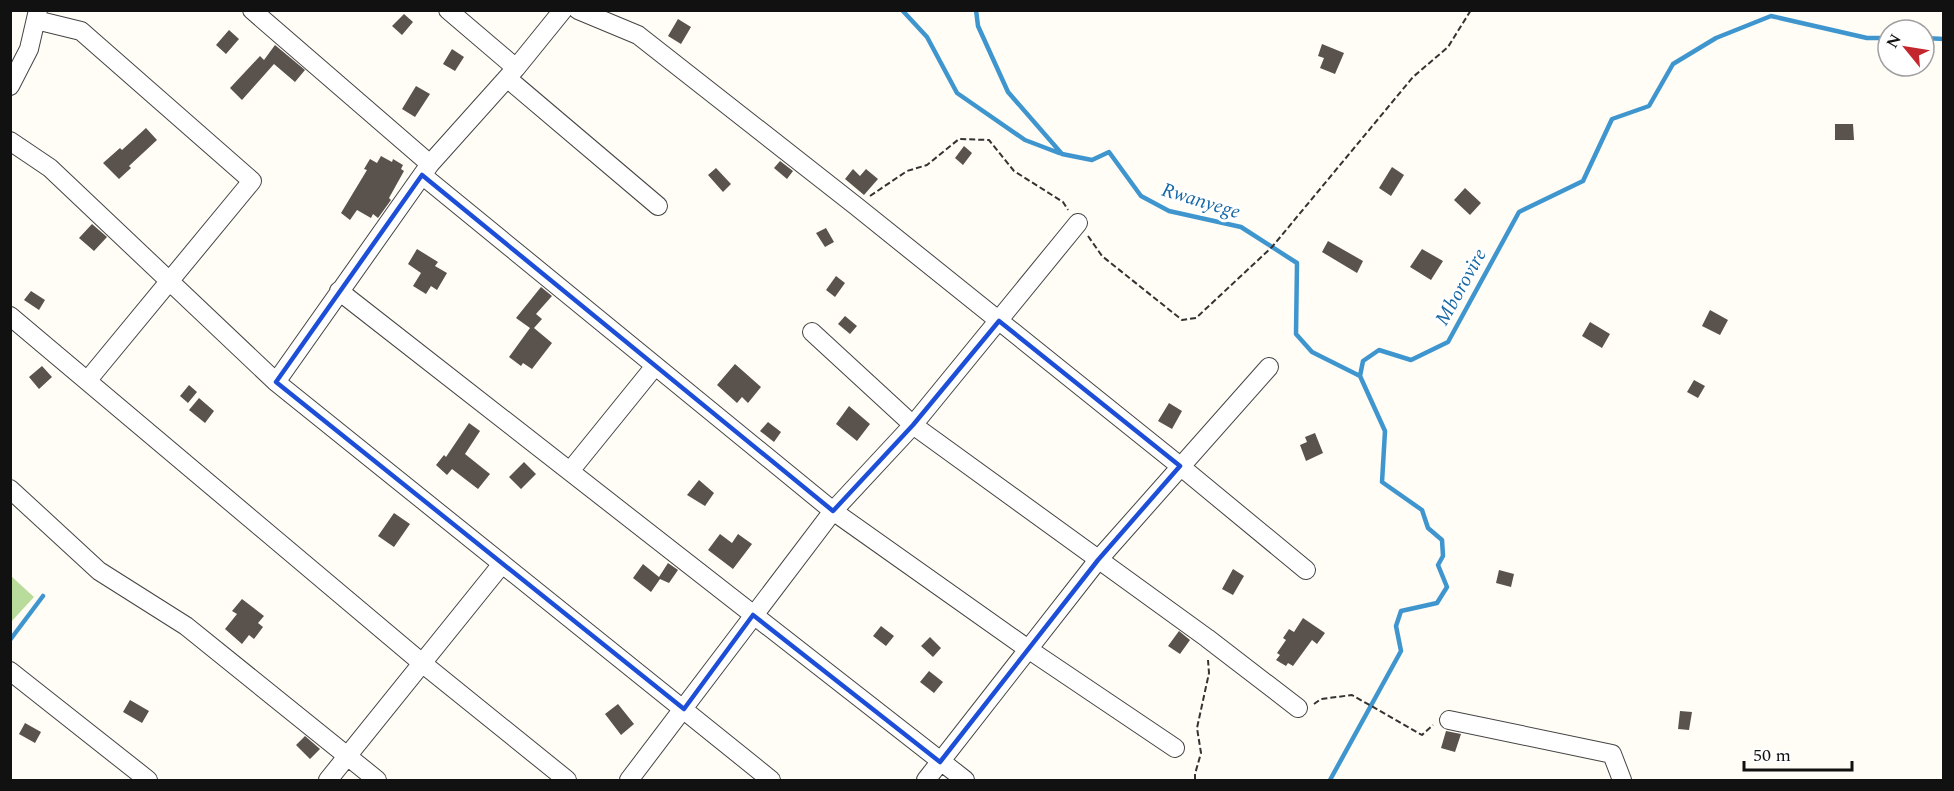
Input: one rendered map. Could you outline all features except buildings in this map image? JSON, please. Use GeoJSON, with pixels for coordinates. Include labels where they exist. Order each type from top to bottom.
{"type":"FeatureCollection","features":[{"type":"Feature","properties":{"kind":"street"},"geometry":{"type":"LineString","coordinates":[[252,10],[426,170],[655,366],[833,511],[1028,649],[1175,748]]}},
{"type":"Feature","properties":{"kind":"street"},"geometry":{"type":"LineString","coordinates":[[448,10],[511,73],[657,206]]}},
{"type":"Feature","properties":{"kind":"street"},"geometry":{"type":"LineString","coordinates":[[276,382],[426,170],[563,10]]}},
{"type":"Feature","properties":{"kind":"street"},"geometry":{"type":"LineString","coordinates":[[578,10],[638,35],[856,206],[1306,570]]}},
{"type":"Feature","properties":{"kind":"street"},"geometry":{"type":"LineString","coordinates":[[10,86],[29,49],[37,15],[81,31],[252,181],[87,381]]}},
{"type":"Feature","properties":{"kind":"street"},"geometry":{"type":"LineString","coordinates":[[10,141],[50,168],[276,382],[771,780]]}},
{"type":"Feature","properties":{"kind":"street"},"geometry":{"type":"LineString","coordinates":[[629,780],[833,511],[914,425],[1078,223]]}},
{"type":"Feature","properties":{"kind":"street"},"geometry":{"type":"LineString","coordinates":[[339,291],[965,780]]}},
{"type":"Feature","properties":{"kind":"street"},"geometry":{"type":"LineString","coordinates":[[10,316],[422,663],[567,780]]}},
{"type":"Feature","properties":{"kind":"street"},"geometry":{"type":"LineString","coordinates":[[812,332],[914,425],[1207,638],[1298,708]]}},
{"type":"Feature","properties":{"kind":"street"},"geometry":{"type":"LineString","coordinates":[[570,471],[655,366]]}},
{"type":"Feature","properties":{"kind":"street"},"geometry":{"type":"LineString","coordinates":[[926,780],[1098,560],[1269,367]]}},
{"type":"Feature","properties":{"kind":"street"},"geometry":{"type":"LineString","coordinates":[[10,489],[99,571],[186,626],[377,780]]}},
{"type":"Feature","properties":{"kind":"street"},"geometry":{"type":"LineString","coordinates":[[328,780],[502,564]]}},
{"type":"Feature","properties":{"kind":"street"},"geometry":{"type":"LineString","coordinates":[[10,671],[148,780]]}},
{"type":"Feature","properties":{"kind":"street"},"geometry":{"type":"LineString","coordinates":[[1449,720],[1612,754],[1622,780]]}},
{"type":"Feature","properties":{"kind":"path"},"geometry":{"type":"LineString","coordinates":[[856,206],[907,171],[927,165],[959,139],[989,140],[1014,171],[1063,202],[1102,255],[1182,320],[1196,318],[1272,247],[1413,77],[1448,47],[1470,10]]}},
{"type":"Feature","properties":{"kind":"path"},"geometry":{"type":"LineString","coordinates":[[1195,780],[1201,753],[1197,728],[1209,674],[1207,638]]}},
{"type":"Feature","properties":{"kind":"path"},"geometry":{"type":"LineString","coordinates":[[1298,708],[1307,708],[1321,699],[1352,695],[1422,735],[1439,719],[1449,720]]}},
{"type":"Feature","properties":{"kind":"highlighted area"},"geometry":{"type":"Polygon","coordinates":[[[422,175],[833,511],[913,425],[999,321],[1180,466],[1098,560],[940,762],[753,615],[684,709],[276,382],[422,175]]]}},
{"type":"Feature","properties":{"kind":"green space"},"geometry":{"type":"Polygon","coordinates":[[[11,576],[34,597],[11,622],[11,576]]]}},
{"type":"Feature","properties":{"kind":"waterway"},"geometry":{"type":"LineString","coordinates":[[902,10],[927,37],[957,93],[1025,140],[1059,153]]}},
{"type":"Feature","properties":{"kind":"waterway","name":"Rwanyege"},"geometry":{"type":"LineString","coordinates":[[976,10],[978,26],[1008,92],[1062,154],[1092,160],[1109,152],[1141,196],[1169,211],[1241,227],[1297,263],[1296,334],[1312,352],[1360,376]]}},
{"type":"Feature","properties":{"kind":"waterway","name":"Mborovire"},"geometry":{"type":"LineString","coordinates":[[1330,780],[1401,651],[1396,626],[1401,611],[1437,603],[1447,587],[1438,565],[1443,556],[1442,540],[1428,528],[1422,510],[1382,482],[1385,431],[1360,376],[1363,361],[1379,350],[1411,360],[1448,342],[1519,212],[1583,181],[1612,119],[1649,106],[1673,64],[1716,38],[1771,16],[1867,38],[1876,38]]}},
{"type":"Feature","properties":{"kind":"waterway","name":"Mborovire"},"geometry":{"type":"LineString","coordinates":[[1936,39],[1944,39]]}},
{"type":"Feature","properties":{"kind":"waterway"},"geometry":{"type":"LineString","coordinates":[[10,640],[43,596]]}}]}
